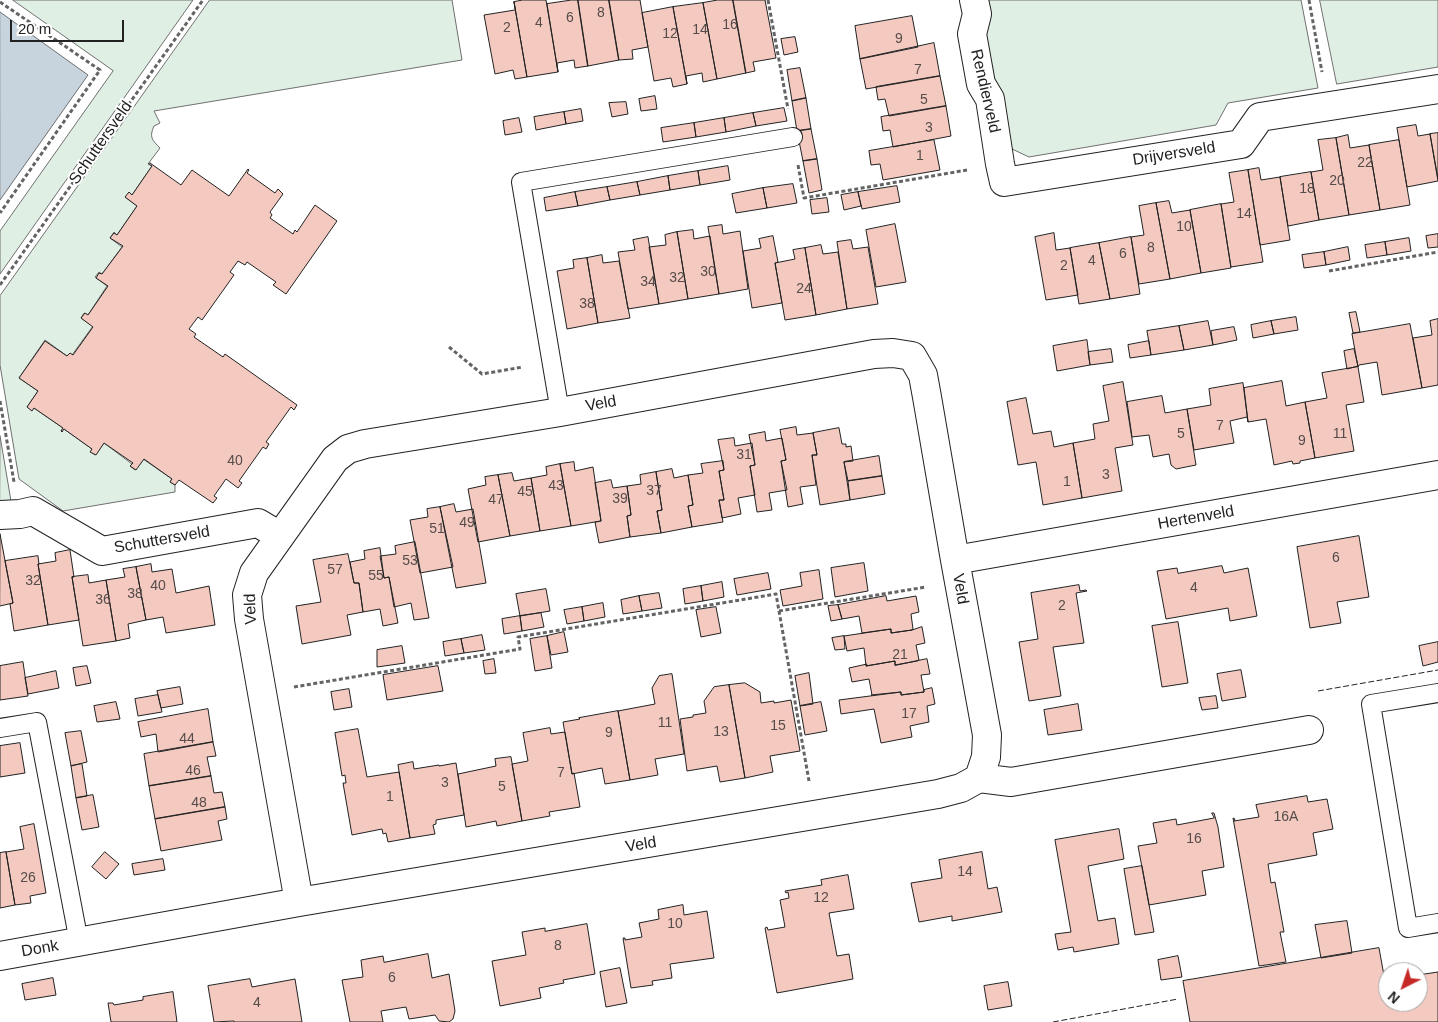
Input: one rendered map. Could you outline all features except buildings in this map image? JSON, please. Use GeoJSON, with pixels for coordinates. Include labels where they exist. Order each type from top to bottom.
{"type":"FeatureCollection","features":[{"type":"Feature","properties":{"kind":"street","name":"Rendierveld"},"geometry":{"type":"LineString","coordinates":[[974,0],[977,14],[972,34],[981,84],[990,99],[1002,173]]}},
{"type":"Feature","properties":{"kind":"street","name":"Drijversveld"},"geometry":{"type":"LineString","coordinates":[[1002,173],[1241,144],[1260,117],[1438,89]]}},
{"type":"Feature","properties":{"kind":"street","name":"Veld"},"geometry":{"type":"LineString","coordinates":[[79,942],[299,902],[938,794],[961,788],[979,778],[986,757],[987,735],[956,571],[928,397],[922,375],[912,356],[893,353],[874,354],[560,412],[364,444],[348,450],[336,459],[254,573],[248,595],[249,619],[299,902]]}},
{"type":"Feature","properties":{"kind":"street","name":"Hertenveld"},"geometry":{"type":"LineString","coordinates":[[956,571],[1438,475]]}},
{"type":"Feature","properties":{"kind":"street","name":"Schuttersveld"},"geometry":{"type":"LineString","coordinates":[[10,515],[33,511],[102,550],[258,523],[280,536]]}},
{"type":"Feature","properties":{"kind":"street"},"geometry":{"type":"LineString","coordinates":[[979,778],[1011,782],[1308,730]]}},
{"type":"Feature","properties":{"kind":"street","name":"Donk"},"geometry":{"type":"LineString","coordinates":[[0,956],[79,942]]}},
{"type":"Feature","properties":{"kind":"lane"},"geometry":{"type":"LineString","coordinates":[[560,412],[521,182],[793,137]]}},
{"type":"Feature","properties":{"kind":"lane"},"geometry":{"type":"LineString","coordinates":[[1438,693],[1371,704],[1408,928],[1438,923]]}},
{"type":"Feature","properties":{"kind":"lane"},"geometry":{"type":"LineString","coordinates":[[0,728],[37,722],[79,942]]}},
{"type":"Feature","properties":{"kind":"path","name":"Schuttersveld"},"geometry":{"type":"LineString","coordinates":[[0,286],[203,0]]}},
{"type":"Feature","properties":{"kind":"path"},"geometry":{"type":"LineString","coordinates":[[768,0],[804,198],[1002,173]]}},
{"type":"Feature","properties":{"kind":"path"},"geometry":{"type":"LineString","coordinates":[[1308,0],[1328,99],[1332,106]]}},
{"type":"Feature","properties":{"kind":"path"},"geometry":{"type":"LineString","coordinates":[[0,2],[100,70],[0,213]]}},
{"type":"Feature","properties":{"kind":"path"},"geometry":{"type":"LineString","coordinates":[[1329,271],[1438,252]]}},
{"type":"Feature","properties":{"kind":"path"},"geometry":{"type":"LineString","coordinates":[[449,347],[482,374],[551,363]]}},
{"type":"Feature","properties":{"kind":"path"},"geometry":{"type":"LineString","coordinates":[[0,401],[10,515]]}},
{"type":"Feature","properties":{"kind":"path"},"geometry":{"type":"LineString","coordinates":[[779,612],[956,571]]}},
{"type":"Feature","properties":{"kind":"path"},"geometry":{"type":"LineString","coordinates":[[262,692],[520,650],[518,637],[776,594],[815,816]]}},
{"type":"Feature","properties":{"kind":"green space"},"geometry":{"type":"Polygon","coordinates":[[[13,0],[193,0],[0,274],[0,231],[113,71],[13,0]]]}},
{"type":"Feature","properties":{"kind":"green space"},"geometry":{"type":"Polygon","coordinates":[[[210,0],[452,0],[462,60],[154,111],[160,123],[154,126],[152,136],[160,148],[148,164],[152,166],[132,195],[125,197],[137,206],[117,235],[114,232],[110,238],[122,247],[102,274],[99,272],[95,277],[107,286],[88,315],[84,313],[81,318],[93,326],[72,355],[70,353],[67,356],[45,340],[19,378],[38,391],[27,407],[32,410],[34,408],[63,428],[61,431],[64,429],[92,449],[91,452],[95,455],[104,443],[132,464],[130,466],[135,470],[143,459],[172,479],[170,482],[175,485],[175,492],[63,511],[19,479],[0,365],[0,296],[210,0]]]}},
{"type":"Feature","properties":{"kind":"green space"},"geometry":{"type":"Polygon","coordinates":[[[985,0],[1301,0],[1318,88],[1228,103],[1216,125],[1029,157],[1012,149],[1001,92],[993,81],[982,33],[985,0]]]}},
{"type":"Feature","properties":{"kind":"green space"},"geometry":{"type":"Polygon","coordinates":[[[1320,0],[1438,0],[1438,67],[1337,84],[1320,0]]]}},
{"type":"Feature","properties":{"kind":"green space"},"geometry":{"type":"Polygon","coordinates":[[[0,436],[11,501],[0,503],[0,436]]]}},
{"type":"Feature","properties":{"kind":"shaded area"},"geometry":{"type":"Polygon","coordinates":[[[0,12],[88,75],[0,200],[0,12]]]}},
{"type":"Feature","properties":{"kind":"fence"},"geometry":{"type":"LineString","coordinates":[[1318,691],[1438,670]]}},
{"type":"Feature","properties":{"kind":"fence"},"geometry":{"type":"LineString","coordinates":[[1053,1022],[1178,999]]}}]}
